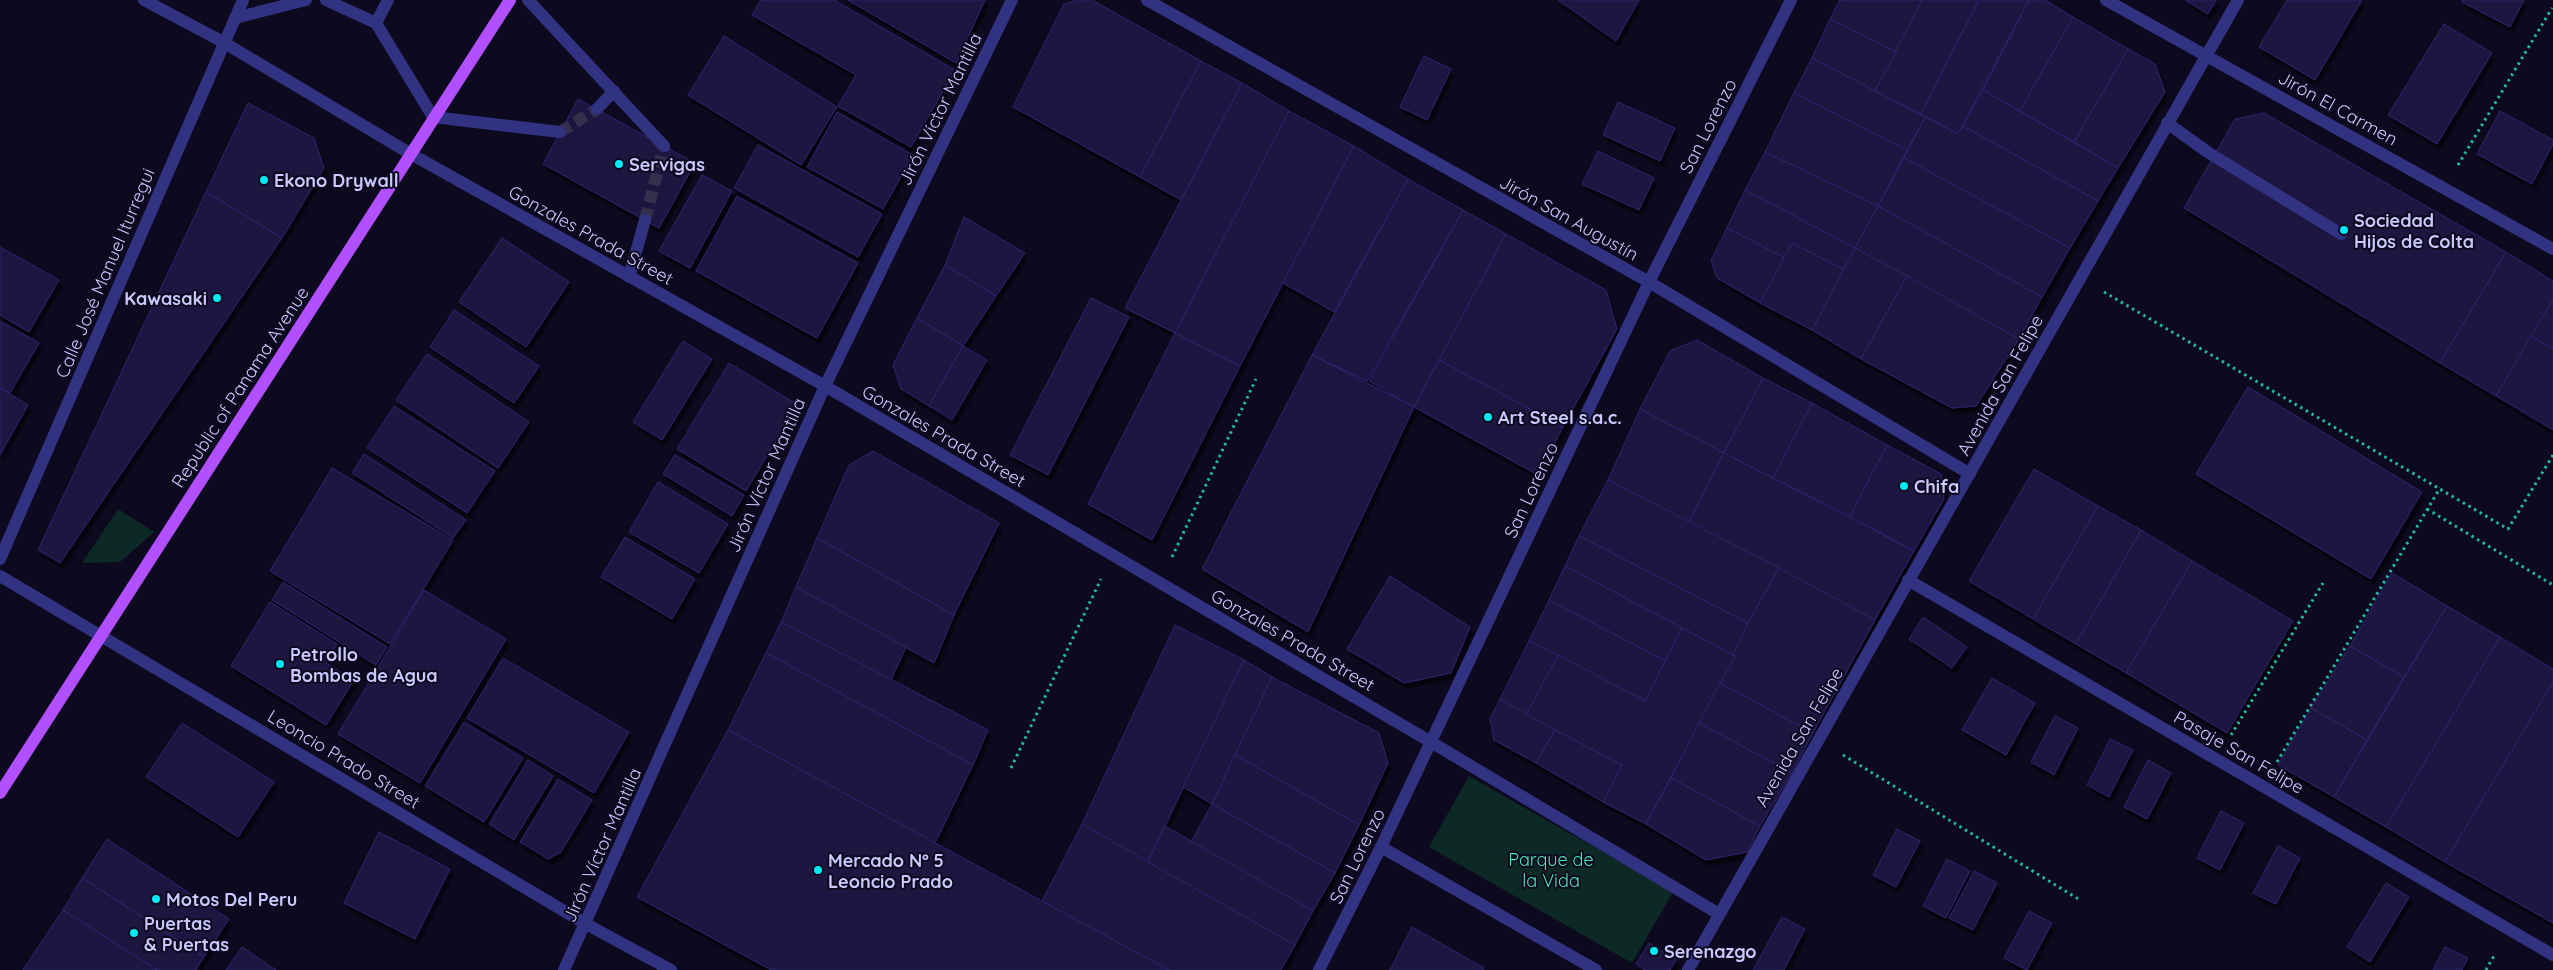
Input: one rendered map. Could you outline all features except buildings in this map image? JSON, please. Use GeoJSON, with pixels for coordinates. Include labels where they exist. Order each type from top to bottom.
{"type":"FeatureCollection","features":[{"type":"Feature","properties":{"kind":"main road","name":"Republic of Panama Avenue"},"geometry":{"type":"LineString","coordinates":[[0,793],[510,0]]}},
{"type":"Feature","properties":{"kind":"street","name":"Gonzales Prada Street"},"geometry":{"type":"LineString","coordinates":[[144,0],[223,42],[411,154],[825,386],[1431,742],[1719,914]]}},
{"type":"Feature","properties":{"kind":"street","name":"Calle José Manuel Iturregui"},"geometry":{"type":"LineString","coordinates":[[0,560],[223,42],[243,0]]}},
{"type":"Feature","properties":{"kind":"street"},"geometry":{"type":"LineString","coordinates":[[234,18],[306,0]]}},
{"type":"Feature","properties":{"kind":"street"},"geometry":{"type":"LineString","coordinates":[[326,0],[376,23],[433,118],[560,132]]}},
{"type":"Feature","properties":{"kind":"street"},"geometry":{"type":"LineString","coordinates":[[376,23],[388,0]]}},
{"type":"Feature","properties":{"kind":"street"},"geometry":{"type":"LineString","coordinates":[[528,0],[664,146]]}},
{"type":"Feature","properties":{"kind":"street","name":"Jirón Víctor Mantilla"},"geometry":{"type":"LineString","coordinates":[[564,970],[825,386],[1012,0]]}},
{"type":"Feature","properties":{"kind":"street","name":"Jirón San Augustín"},"geometry":{"type":"LineString","coordinates":[[1147,0],[1649,282],[1970,474]]}},
{"type":"Feature","properties":{"kind":"street","name":"San Lorenzo"},"geometry":{"type":"LineString","coordinates":[[1319,970],[1381,847],[1649,282],[1791,0]]}},
{"type":"Feature","properties":{"kind":"street","name":"Jirón El Carmen"},"geometry":{"type":"LineString","coordinates":[[2106,0],[2445,187],[2553,249]]}},
{"type":"Feature","properties":{"kind":"street","name":"Avenida San Felipe"},"geometry":{"type":"LineString","coordinates":[[1688,970],[1817,739],[1970,474],[2238,0]]}},
{"type":"Feature","properties":{"kind":"street"},"geometry":{"type":"LineString","coordinates":[[597,109],[614,91]]}},
{"type":"Feature","properties":{"kind":"street"},"geometry":{"type":"LineString","coordinates":[[2167,123],[2209,153],[2340,234]]}},
{"type":"Feature","properties":{"kind":"street"},"geometry":{"type":"LineString","coordinates":[[629,277],[645,220]]}},
{"type":"Feature","properties":{"kind":"street","name":"Leoncio Prado Street"},"geometry":{"type":"LineString","coordinates":[[0,576],[586,924],[671,970]]}},
{"type":"Feature","properties":{"kind":"street","name":"Pasaje San Felipe"},"geometry":{"type":"LineString","coordinates":[[1908,580],[2553,955]]}},
{"type":"Feature","properties":{"kind":"street"},"geometry":{"type":"LineString","coordinates":[[1381,847],[1596,970]]}},
{"type":"Feature","properties":{"kind":"path"},"geometry":{"type":"LineString","coordinates":[[2445,187],[2552,8]]}},
{"type":"Feature","properties":{"kind":"path"},"geometry":{"type":"LineString","coordinates":[[2080,278],[2508,529],[2553,455]]}},
{"type":"Feature","properties":{"kind":"path"},"geometry":{"type":"LineString","coordinates":[[1160,582],[1256,379]]}},
{"type":"Feature","properties":{"kind":"path"},"geometry":{"type":"LineString","coordinates":[[2261,785],[2281,756],[2440,488]]}},
{"type":"Feature","properties":{"kind":"path"},"geometry":{"type":"LineString","coordinates":[[2427,510],[2553,585]]}},
{"type":"Feature","properties":{"kind":"path"},"geometry":{"type":"LineString","coordinates":[[1011,768],[1113,555]]}},
{"type":"Feature","properties":{"kind":"path"},"geometry":{"type":"LineString","coordinates":[[2216,759],[2323,582]]}},
{"type":"Feature","properties":{"kind":"path"},"geometry":{"type":"LineString","coordinates":[[1817,739],[2080,900]]}},
{"type":"Feature","properties":{"kind":"green space"},"geometry":{"type":"Polygon","coordinates":[[[118,509],[154,532],[120,562],[82,563],[118,509]]]}},
{"type":"Feature","properties":{"kind":"green space","name":"Parque de la Vida"},"geometry":{"type":"Polygon","coordinates":[[[1469,776],[1673,892],[1632,963],[1429,847],[1469,776]]]}},
{"type":"Feature","properties":{"kind":"tunnel"},"geometry":{"type":"LineString","coordinates":[[560,132],[597,109]]}},
{"type":"Feature","properties":{"kind":"tunnel"},"geometry":{"type":"LineString","coordinates":[[645,220],[664,146]]}},
{"type":"Feature","properties":{"kind":"place","name":"Servigas"},"geometry":{"type":"Point","coordinates":[619,164]}},
{"type":"Feature","properties":{"kind":"place","name":"Ekono Drywall"},"geometry":{"type":"Point","coordinates":[264,180]}},
{"type":"Feature","properties":{"kind":"place","name":"Sociedad Hijos de Colta"},"geometry":{"type":"Point","coordinates":[2344,230]}},
{"type":"Feature","properties":{"kind":"place","name":"Kawasaki"},"geometry":{"type":"Point","coordinates":[217,298]}},
{"type":"Feature","properties":{"kind":"place","name":"Art Steel s.a.c."},"geometry":{"type":"Point","coordinates":[1488,417]}},
{"type":"Feature","properties":{"kind":"place","name":"Chifa"},"geometry":{"type":"Point","coordinates":[1904,486]}},
{"type":"Feature","properties":{"kind":"place","name":"Petrollo Bombas de Agua"},"geometry":{"type":"Point","coordinates":[280,664]}},
{"type":"Feature","properties":{"kind":"place","name":"Mercado Nº 5 Leoncio Prado"},"geometry":{"type":"Point","coordinates":[818,870]}},
{"type":"Feature","properties":{"kind":"place","name":"Motos Del Peru"},"geometry":{"type":"Point","coordinates":[156,899]}},
{"type":"Feature","properties":{"kind":"place","name":"Puertas & Puertas"},"geometry":{"type":"Point","coordinates":[134,933]}},
{"type":"Feature","properties":{"kind":"place","name":"Serenazgo"},"geometry":{"type":"Point","coordinates":[1654,951]}}]}
